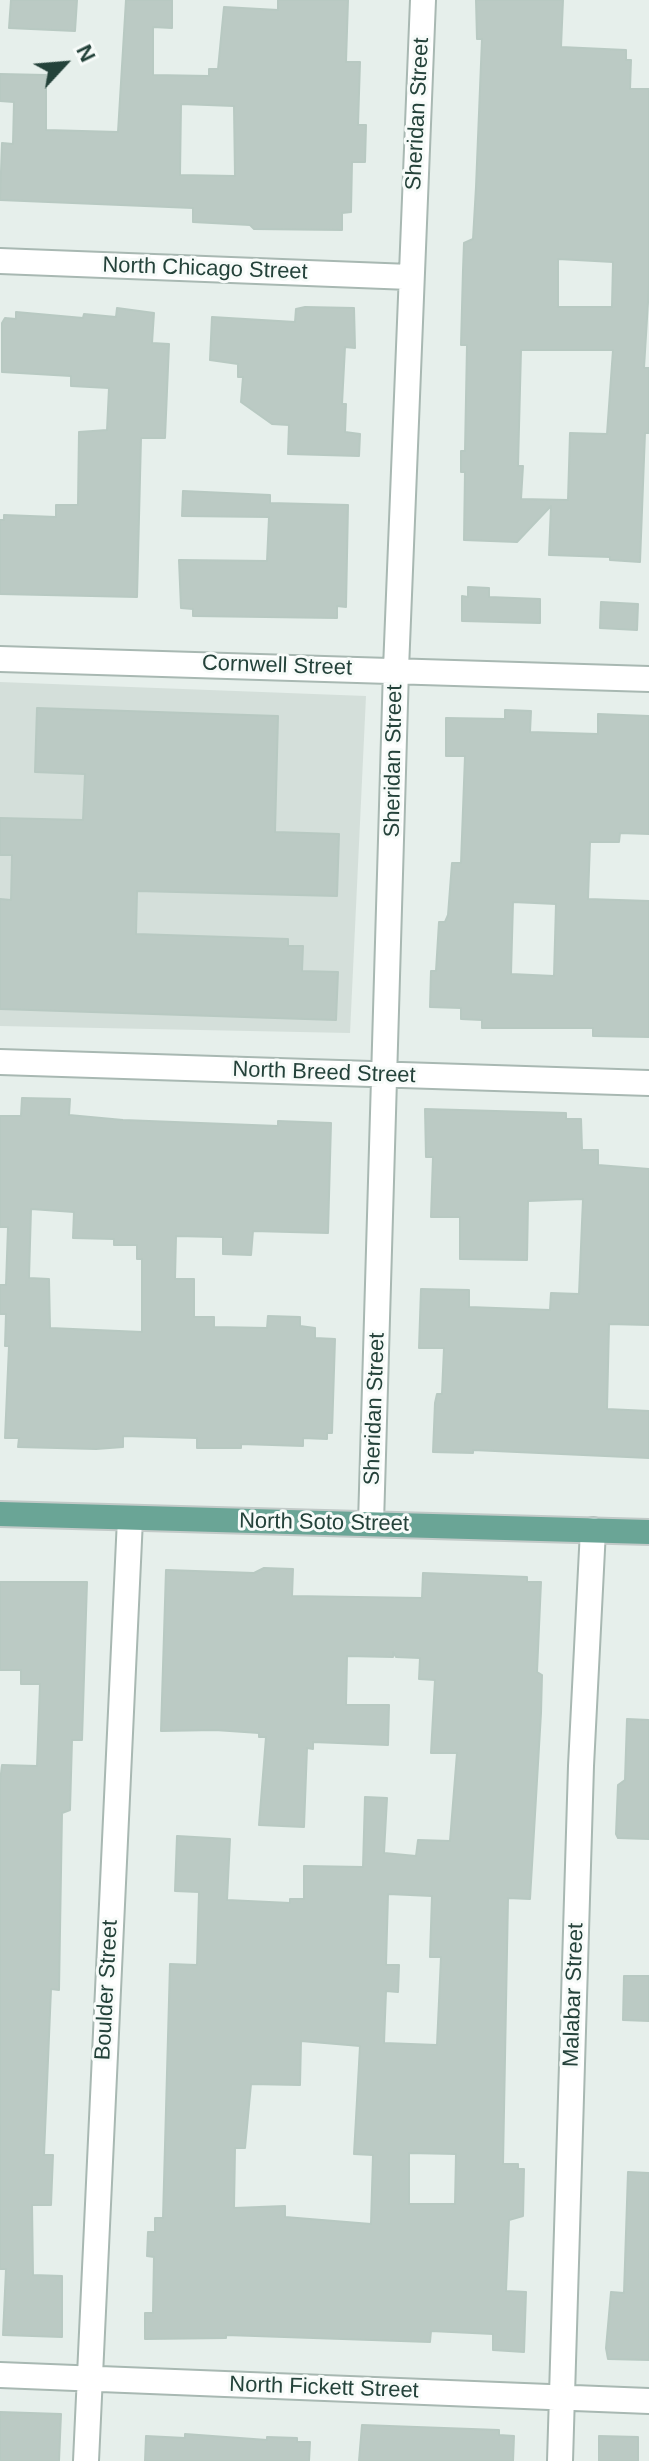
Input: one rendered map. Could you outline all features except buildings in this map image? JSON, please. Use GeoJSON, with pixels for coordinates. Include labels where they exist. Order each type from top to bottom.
{"type":"FeatureCollection","features":[{"type":"Feature","properties":{"kind":"main road","name":"North Soto Street"},"geometry":{"type":"LineString","coordinates":[[0,1514],[649,1532]]}},
{"type":"Feature","properties":{"kind":"street","name":"Sheridan Street"},"geometry":{"type":"LineString","coordinates":[[371,1523],[396,669],[423,0]]}},
{"type":"Feature","properties":{"kind":"street","name":"North Chicago Street"},"geometry":{"type":"LineString","coordinates":[[0,261],[410,277]]}},
{"type":"Feature","properties":{"kind":"street","name":"Cornwell Street"},"geometry":{"type":"LineString","coordinates":[[0,659],[649,679]]}},
{"type":"Feature","properties":{"kind":"street","name":"North Breed Street"},"geometry":{"type":"LineString","coordinates":[[0,1062],[649,1083]]}},
{"type":"Feature","properties":{"kind":"street","name":"Boulder Street"},"geometry":{"type":"LineString","coordinates":[[86,2461],[130,1519]]}},
{"type":"Feature","properties":{"kind":"street","name":"Malabar Street"},"geometry":{"type":"LineString","coordinates":[[560,2461],[581,1766],[593,1530]]}},
{"type":"Feature","properties":{"kind":"street","name":"North Fickett Street"},"geometry":{"type":"LineString","coordinates":[[0,2375],[649,2401]]}},
{"type":"Feature","properties":{"kind":"shaded area"},"geometry":{"type":"Polygon","coordinates":[[[0,682],[366,696],[350,1033],[0,1026],[0,682]]]}}]}
